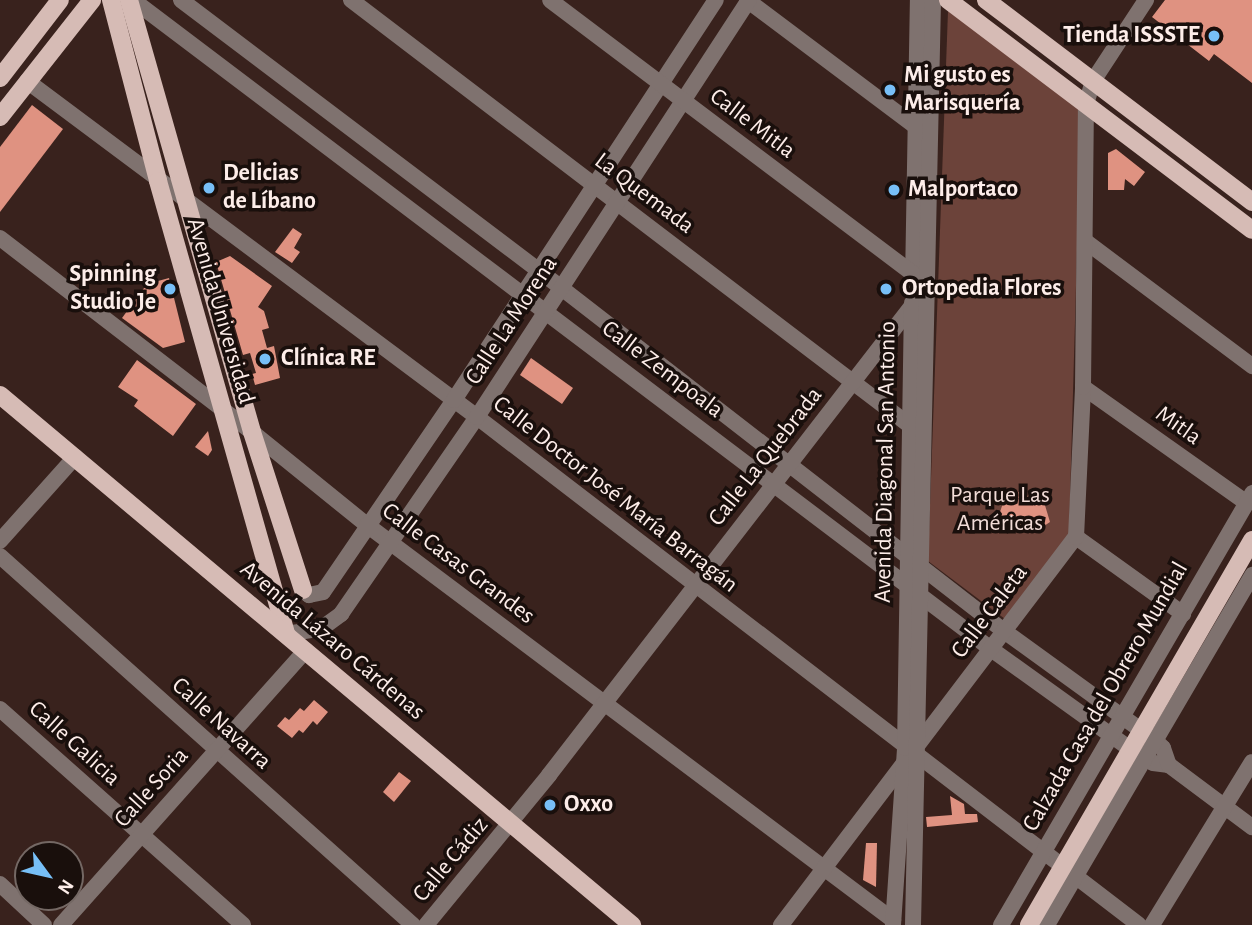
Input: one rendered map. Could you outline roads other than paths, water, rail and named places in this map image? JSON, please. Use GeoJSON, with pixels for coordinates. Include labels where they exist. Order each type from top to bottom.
{"type":"FeatureCollection","features":[{"type":"Feature","properties":{"kind":"main road"},"geometry":{"type":"LineString","coordinates":[[0,78],[60,0]]}},
{"type":"Feature","properties":{"kind":"main road"},"geometry":{"type":"LineString","coordinates":[[0,117],[92,0]]}},
{"type":"Feature","properties":{"kind":"main road","name":"Avenida Universidad"},"geometry":{"type":"LineString","coordinates":[[111,0],[158,181],[286,634]]}},
{"type":"Feature","properties":{"kind":"main road","name":"Avenida Universidad"},"geometry":{"type":"LineString","coordinates":[[131,0],[252,432],[303,590]]}},
{"type":"Feature","properties":{"kind":"main road"},"geometry":{"type":"LineString","coordinates":[[948,0],[1252,230]]}},
{"type":"Feature","properties":{"kind":"main road"},"geometry":{"type":"LineString","coordinates":[[986,0],[1252,202]]}},
{"type":"Feature","properties":{"kind":"main road","name":"Avenida Lázaro Cárdenas"},"geometry":{"type":"LineString","coordinates":[[0,395],[632,925]]}},
{"type":"Feature","properties":{"kind":"main road","name":"Calzada Casa del Obrero Mundial"},"geometry":{"type":"LineString","coordinates":[[1029,925],[1069,871],[1141,730],[1247,578],[1252,540]]}},
{"type":"Feature","properties":{"kind":"street","name":"Calle Zempoala"},"geometry":{"type":"LineString","coordinates":[[131,0],[775,482],[991,649],[1130,750],[1146,759],[1169,765],[1252,827]]}},
{"type":"Feature","properties":{"kind":"street","name":"Calle Zempoala"},"geometry":{"type":"LineString","coordinates":[[181,0],[561,288],[1004,631],[1156,741],[1163,748],[1169,765]]}},
{"type":"Feature","properties":{"kind":"street","name":"La Quemada"},"geometry":{"type":"LineString","coordinates":[[351,0],[909,425]]}},
{"type":"Feature","properties":{"kind":"street","name":"Calle Mitla"},"geometry":{"type":"LineString","coordinates":[[550,0],[928,285]]}},
{"type":"Feature","properties":{"kind":"street","name":"Calle La Morena"},"geometry":{"type":"LineString","coordinates":[[303,590],[309,595],[323,592],[454,400],[716,0]]}},
{"type":"Feature","properties":{"kind":"street","name":"Calle La Morena"},"geometry":{"type":"LineString","coordinates":[[286,634],[311,632],[332,622],[477,417],[748,0]]}},
{"type":"Feature","properties":{"kind":"street"},"geometry":{"type":"LineString","coordinates":[[748,0],[916,127]]}},
{"type":"Feature","properties":{"kind":"street","name":"Avenida Diagonal San Antonio"},"geometry":{"type":"LineString","coordinates":[[913,925],[907,582],[918,0]]}},
{"type":"Feature","properties":{"kind":"street","name":"Avenida Diagonal San Antonio"},"geometry":{"type":"LineString","coordinates":[[893,922],[912,754],[922,594],[933,0]]}},
{"type":"Feature","properties":{"kind":"street"},"geometry":{"type":"LineString","coordinates":[[1146,0],[1093,81],[1087,104],[1083,387],[1076,537],[1183,614]]}},
{"type":"Feature","properties":{"kind":"street","name":"Calle Doctor José María Barragán"},"geometry":{"type":"LineString","coordinates":[[27,81],[477,417],[912,754],[1139,925]]}},
{"type":"Feature","properties":{"kind":"street","name":"Calle Casas Grandes"},"geometry":{"type":"LineString","coordinates":[[0,238],[223,409],[367,525],[606,702],[893,922]]}},
{"type":"Feature","properties":{"kind":"street"},"geometry":{"type":"LineString","coordinates":[[1085,241],[1252,366]]}},
{"type":"Feature","properties":{"kind":"street","name":"Calle La Quebrada"},"geometry":{"type":"LineString","coordinates":[[511,823],[928,285]]}},
{"type":"Feature","properties":{"kind":"street","name":"Mitla"},"geometry":{"type":"LineString","coordinates":[[1083,387],[1249,498]]}},
{"type":"Feature","properties":{"kind":"street"},"geometry":{"type":"LineString","coordinates":[[0,541],[75,457]]}},
{"type":"Feature","properties":{"kind":"street","name":"Calzada Casa del Obrero Mundial"},"geometry":{"type":"LineString","coordinates":[[1001,925],[1249,498]]}},
{"type":"Feature","properties":{"kind":"street","name":"Calle Caleta"},"geometry":{"type":"LineString","coordinates":[[781,925],[1076,537]]}},
{"type":"Feature","properties":{"kind":"street"},"geometry":{"type":"LineString","coordinates":[[1217,555],[1247,578]]}},
{"type":"Feature","properties":{"kind":"street","name":"Calle Navarra"},"geometry":{"type":"LineString","coordinates":[[0,556],[413,925]]}},
{"type":"Feature","properties":{"kind":"street","name":"Calzada Casa del Obrero Mundial"},"geometry":{"type":"LineString","coordinates":[[1047,925],[1069,871],[1146,759],[1247,578]]}},
{"type":"Feature","properties":{"kind":"street","name":"Calle Soria"},"geometry":{"type":"LineString","coordinates":[[61,925],[306,650]]}},
{"type":"Feature","properties":{"kind":"street","name":"Calle Galicia"},"geometry":{"type":"LineString","coordinates":[[0,709],[243,925]]}},
{"type":"Feature","properties":{"kind":"street"},"geometry":{"type":"LineString","coordinates":[[1152,925],[1252,762]]}},
{"type":"Feature","properties":{"kind":"street","name":"Calle Cádiz"},"geometry":{"type":"LineString","coordinates":[[426,925],[511,823]]}},
{"type":"Feature","properties":{"kind":"street"},"geometry":{"type":"LineString","coordinates":[[0,884],[44,925]]}},
{"type":"Feature","properties":{"kind":"place","name":"Tienda ISSSTE"},"geometry":{"type":"Point","coordinates":[1214,36]}},
{"type":"Feature","properties":{"kind":"place","name":"Mi gusto es Marisquería"},"geometry":{"type":"Point","coordinates":[890,90]}},
{"type":"Feature","properties":{"kind":"place","name":"Delicias de Líbano"},"geometry":{"type":"Point","coordinates":[209,188]}},
{"type":"Feature","properties":{"kind":"place","name":"Malportaco"},"geometry":{"type":"Point","coordinates":[894,190]}},
{"type":"Feature","properties":{"kind":"place","name":"Spinning Studio Je"},"geometry":{"type":"Point","coordinates":[170,289]}},
{"type":"Feature","properties":{"kind":"place","name":"Ortopedia Flores"},"geometry":{"type":"Point","coordinates":[886,289]}},
{"type":"Feature","properties":{"kind":"place","name":"Clínica RE"},"geometry":{"type":"Point","coordinates":[265,359]}},
{"type":"Feature","properties":{"kind":"place","name":"Oxxo"},"geometry":{"type":"Point","coordinates":[550,805]}},
{"type":"Feature","properties":{"kind":"park label","name":"Parque Las Américas"},"geometry":{"type":"Point","coordinates":[1000,510]}}]}
